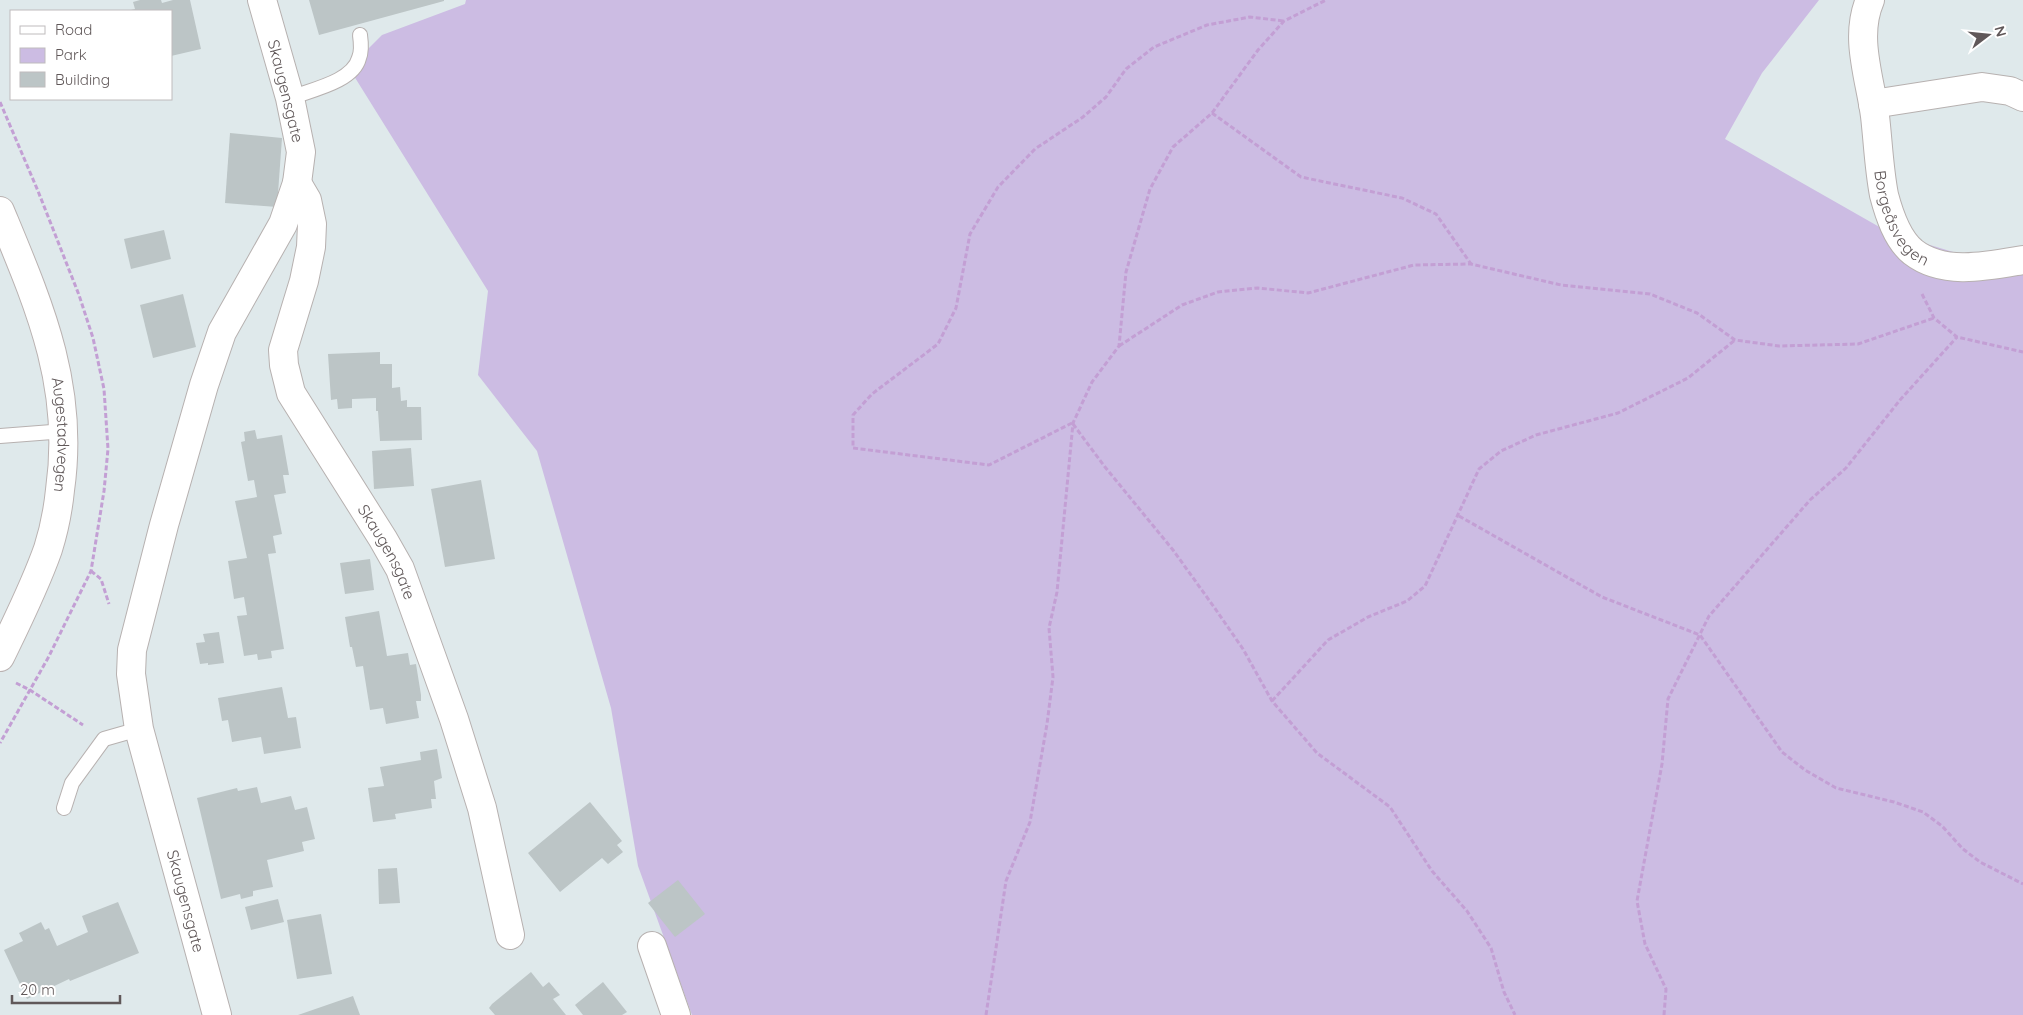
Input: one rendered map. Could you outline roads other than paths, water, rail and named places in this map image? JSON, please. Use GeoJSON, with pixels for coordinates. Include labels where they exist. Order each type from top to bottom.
{"type":"FeatureCollection","features":[{"type":"Feature","properties":{"kind":"street","name":"Skaugensgate"},"geometry":{"type":"LineString","coordinates":[[217,1015],[139,729],[131,674],[132,650],[164,525],[204,385],[222,332],[283,224],[297,184],[300,152],[290,98],[262,0]]}},
{"type":"Feature","properties":{"kind":"street","name":"Borgeåsvegen"},"geometry":{"type":"LineString","coordinates":[[1870,0],[1865,12],[1863,54],[1873,104],[1884,195],[1897,232],[1913,252],[1938,265],[1982,267],[2023,260]]}},
{"type":"Feature","properties":{"kind":"street"},"geometry":{"type":"LineString","coordinates":[[1873,104],[1982,87],[2010,91],[2023,97]]}},
{"type":"Feature","properties":{"kind":"street","name":"Skaugensgate"},"geometry":{"type":"LineString","coordinates":[[297,184],[307,200],[312,224],[311,247],[304,281],[283,350],[284,364],[291,393],[400,569],[454,719],[482,808],[510,935]]}},
{"type":"Feature","properties":{"kind":"street","name":"Augestadvegen"},"geometry":{"type":"LineString","coordinates":[[0,211],[51,344],[60,384],[65,431],[60,495],[48,548],[34,586],[0,657]]}},
{"type":"Feature","properties":{"kind":"street"},"geometry":{"type":"LineString","coordinates":[[652,946],[676,1015]]}},
{"type":"Feature","properties":{"kind":"lane"},"geometry":{"type":"LineString","coordinates":[[290,98],[338,80],[351,72],[359,60],[360,35]]}},
{"type":"Feature","properties":{"kind":"lane"},"geometry":{"type":"LineString","coordinates":[[0,436],[65,431]]}},
{"type":"Feature","properties":{"kind":"lane"},"geometry":{"type":"LineString","coordinates":[[64,808],[72,783],[104,739],[139,729]]}}]}
